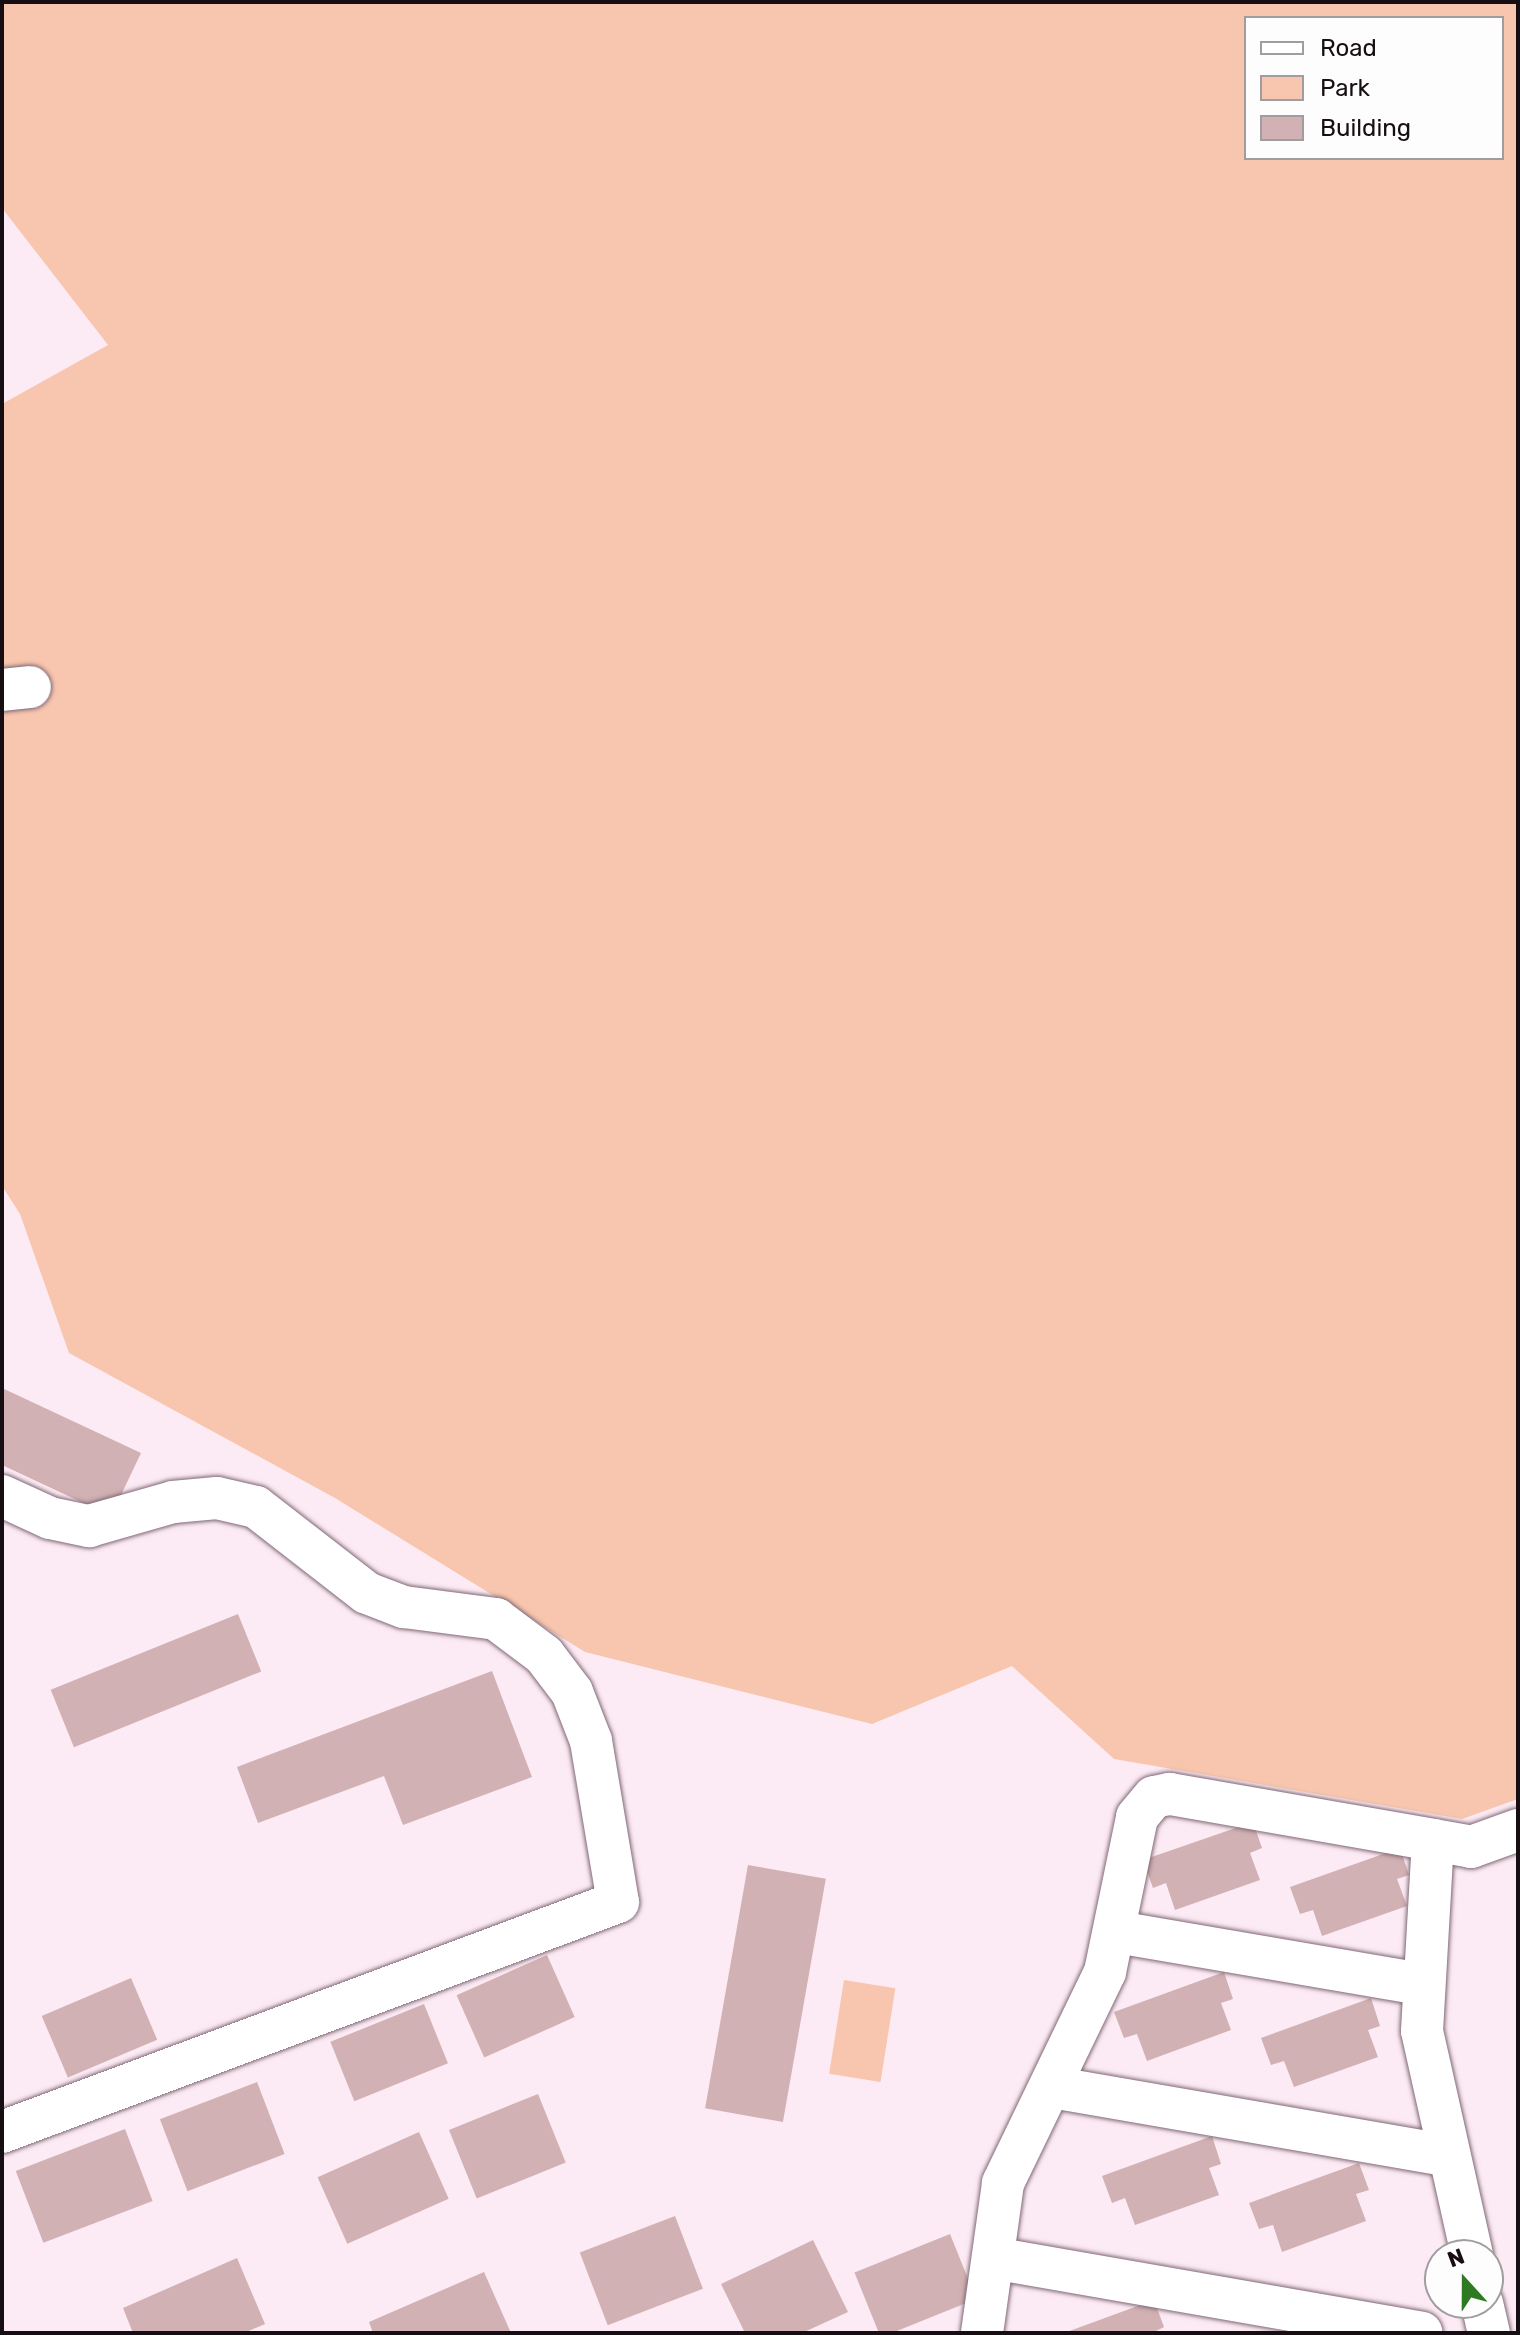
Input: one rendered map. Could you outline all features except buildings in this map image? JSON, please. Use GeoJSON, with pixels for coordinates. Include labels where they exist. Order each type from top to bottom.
{"type":"FeatureCollection","features":[{"type":"Feature","properties":{"kind":"street"},"geometry":{"type":"LineString","coordinates":[[2,1496],[50,1518],[89,1526],[173,1502],[217,1498],[256,1507],[367,1593],[404,1607],[496,1619],[544,1655],[572,1692],[591,1741],[618,1902],[2,2132]]}},
{"type":"Feature","properties":{"kind":"street"},"geometry":{"type":"LineString","coordinates":[[982,2333],[1003,2183],[1090,2013],[1117,1932],[1133,1831],[1154,1797],[1188,1795],[1471,1847],[1518,1830]]}},
{"type":"Feature","properties":{"kind":"street"},"geometry":{"type":"LineString","coordinates":[[1433,1840],[1421,1984],[1422,2031],[1468,2239]]}},
{"type":"Feature","properties":{"kind":"street"},"geometry":{"type":"LineString","coordinates":[[1117,1932],[1421,1984]]}},
{"type":"Feature","properties":{"kind":"street"},"geometry":{"type":"LineString","coordinates":[[1051,2087],[1449,2156]]}},
{"type":"Feature","properties":{"kind":"street"},"geometry":{"type":"LineString","coordinates":[[993,2258],[1421,2333]]}},
{"type":"Feature","properties":{"kind":"green space"},"geometry":{"type":"Polygon","coordinates":[[[2,2],[1518,2],[1518,1799],[1462,1819],[1114,1759],[1012,1666],[872,1724],[585,1652],[335,1498],[69,1353],[20,1214],[2,1186],[2,404],[108,345],[2,208],[2,2]]]}},
{"type":"Feature","properties":{"kind":"green space"},"geometry":{"type":"Polygon","coordinates":[[[844,1980],[895,1988],[880,2082],[829,2074],[844,1980]]]}}]}
